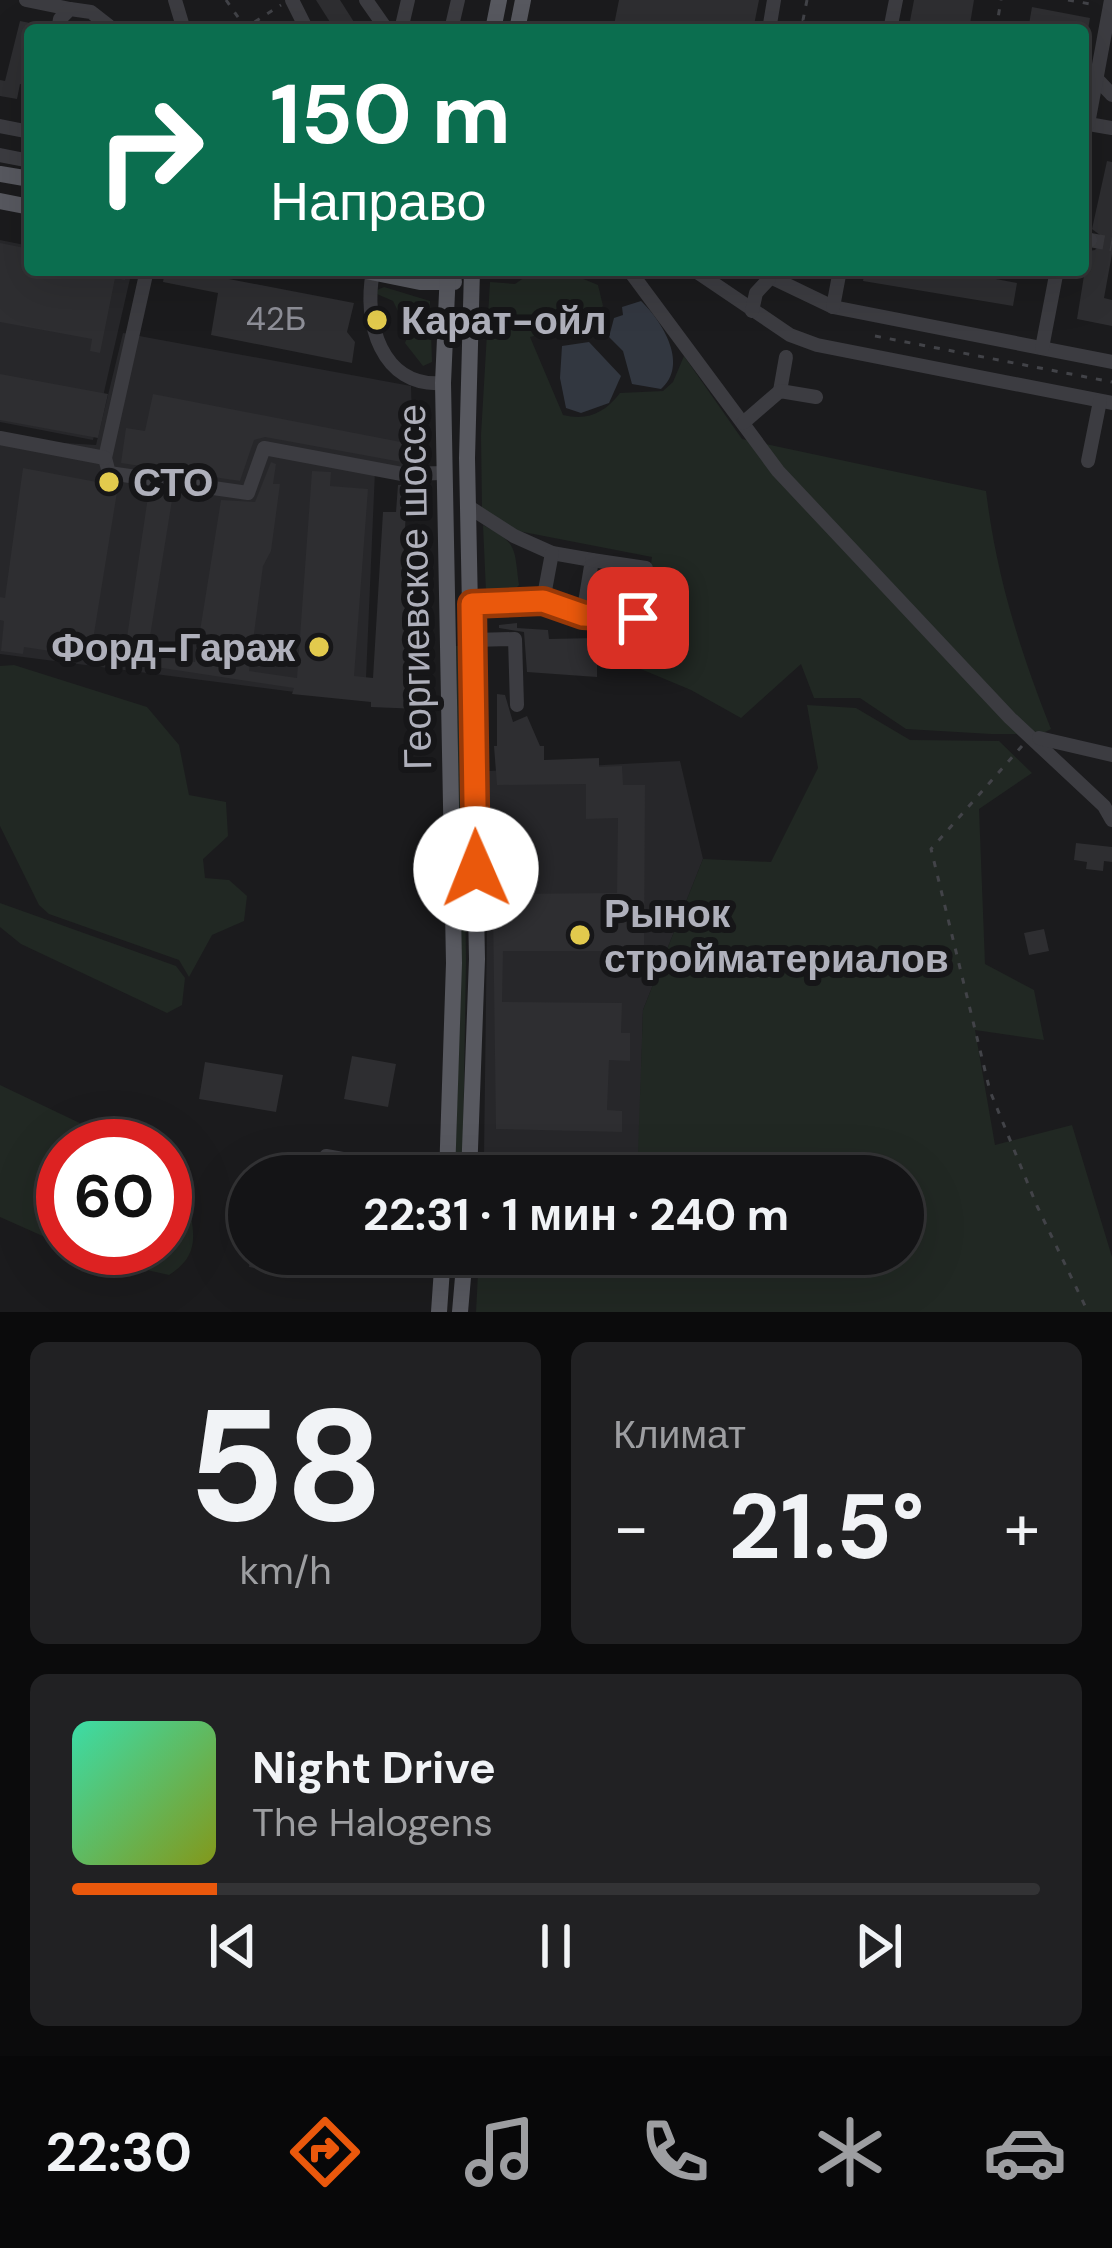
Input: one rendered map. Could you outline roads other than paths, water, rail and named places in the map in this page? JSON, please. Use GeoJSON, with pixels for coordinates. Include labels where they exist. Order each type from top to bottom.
{"type":"FeatureCollection","features":[{"type":"Feature","properties":{"kind":"main road","name":"Георгиевское шоссе"},"geometry":{"type":"LineString","coordinates":[[470,1155],[477,959],[469,507],[476,276]]}},
{"type":"Feature","properties":{"kind":"main road","name":"Георгиевское шоссе"},"geometry":{"type":"LineString","coordinates":[[448,277],[443,382],[454,963],[448,1155]]}},
{"type":"Feature","properties":{"kind":"main road"},"geometry":{"type":"LineString","coordinates":[[439,1312],[442,1275]]}},
{"type":"Feature","properties":{"kind":"main road"},"geometry":{"type":"LineString","coordinates":[[460,1312],[463,1275]]}},
{"type":"Feature","properties":{"kind":"street"},"geometry":{"type":"LineString","coordinates":[[26,0],[70,9],[92,6]]}},
{"type":"Feature","properties":{"kind":"street"},"geometry":{"type":"LineString","coordinates":[[1105,3],[1090,77],[1112,95]]}},
{"type":"Feature","properties":{"kind":"street"},"geometry":{"type":"LineString","coordinates":[[59,24],[70,9]]}},
{"type":"Feature","properties":{"kind":"street"},"geometry":{"type":"LineString","coordinates":[[145,276],[105,458],[109,473],[248,493],[264,448],[401,474],[445,473]]}},
{"type":"Feature","properties":{"kind":"street"},"geometry":{"type":"LineString","coordinates":[[367,276],[373,327],[384,358],[400,372],[443,382]]}},
{"type":"Feature","properties":{"kind":"street"},"geometry":{"type":"LineString","coordinates":[[633,276],[778,471],[1010,718],[1104,806],[1112,820]]}},
{"type":"Feature","properties":{"kind":"street"},"geometry":{"type":"LineString","coordinates":[[702,276],[790,335],[817,345],[1106,402],[1088,460]]}},
{"type":"Feature","properties":{"kind":"street"},"geometry":{"type":"LineString","coordinates":[[752,311],[762,276]]}},
{"type":"Feature","properties":{"kind":"street"},"geometry":{"type":"LineString","coordinates":[[767,276],[833,308],[1112,362]]}},
{"type":"Feature","properties":{"kind":"street"},"geometry":{"type":"LineString","coordinates":[[833,308],[839,276]]}},
{"type":"Feature","properties":{"kind":"street"},"geometry":{"type":"LineString","coordinates":[[1042,348],[1056,276]]}},
{"type":"Feature","properties":{"kind":"street"},"geometry":{"type":"LineString","coordinates":[[743,423],[780,392],[786,357]]}},
{"type":"Feature","properties":{"kind":"street"},"geometry":{"type":"LineString","coordinates":[[780,392],[816,398]]}},
{"type":"Feature","properties":{"kind":"street"},"geometry":{"type":"LineString","coordinates":[[0,438],[105,458]]}},
{"type":"Feature","properties":{"kind":"street"},"geometry":{"type":"LineString","coordinates":[[469,507],[552,553],[646,568],[638,618],[583,615],[543,601],[472,604]]}},
{"type":"Feature","properties":{"kind":"street"},"geometry":{"type":"LineString","coordinates":[[543,601],[552,553]]}},
{"type":"Feature","properties":{"kind":"street"},"geometry":{"type":"LineString","coordinates":[[583,615],[592,560]]}},
{"type":"Feature","properties":{"kind":"street"},"geometry":{"type":"LineString","coordinates":[[450,647],[458,636],[474,642],[515,640],[517,705]]}},
{"type":"Feature","properties":{"kind":"street"},"geometry":{"type":"LineString","coordinates":[[1033,735],[1112,755]]}},
{"type":"Feature","properties":{"kind":"tunnel"},"geometry":{"type":"LineString","coordinates":[[1090,240],[1112,244]]}},
{"type":"Feature","properties":{"kind":"place","name":"Карат-ойл"},"geometry":{"type":"Point","coordinates":[377,320]}},
{"type":"Feature","properties":{"kind":"place","name":"СТО"},"geometry":{"type":"Point","coordinates":[109,482]}},
{"type":"Feature","properties":{"kind":"place","name":"Форд-Гараж"},"geometry":{"type":"Point","coordinates":[319,647]}},
{"type":"Feature","properties":{"kind":"place","name":"Рынок стройматериалов"},"geometry":{"type":"Point","coordinates":[580,935]}}]}
